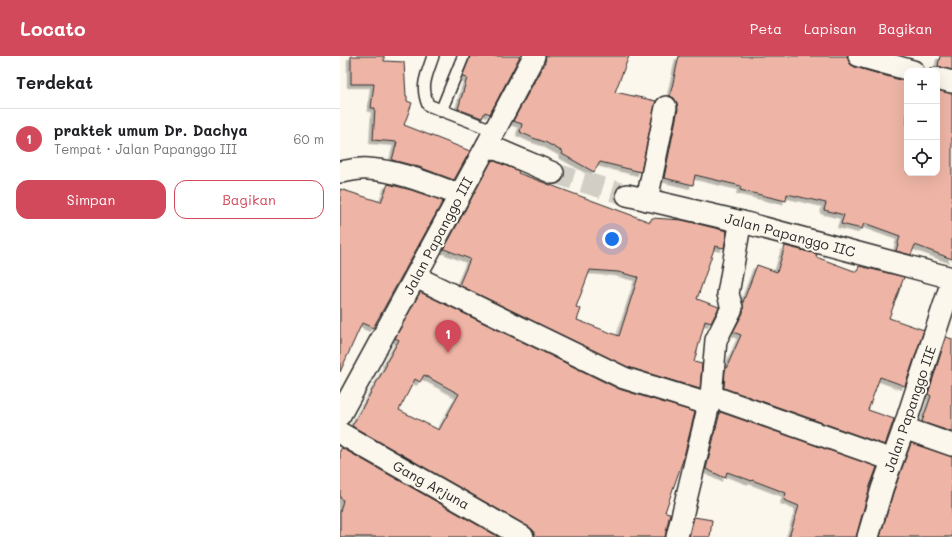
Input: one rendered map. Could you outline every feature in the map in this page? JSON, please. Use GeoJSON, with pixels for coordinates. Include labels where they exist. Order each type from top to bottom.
{"type":"FeatureCollection","features":[{"type":"Feature","properties":{"kind":"street","name":"Jalan Papanggo III"},"geometry":{"type":"LineString","coordinates":[[340,415],[416,277],[534,56]]}},
{"type":"Feature","properties":{"kind":"street"},"geometry":{"type":"LineString","coordinates":[[859,56],[904,68]]}},
{"type":"Feature","properties":{"kind":"street"},"geometry":{"type":"LineString","coordinates":[[940,79],[952,82]]}},
{"type":"Feature","properties":{"kind":"street"},"geometry":{"type":"LineString","coordinates":[[647,200],[666,107]]}},
{"type":"Feature","properties":{"kind":"street"},"geometry":{"type":"LineString","coordinates":[[491,138],[553,173]]}},
{"type":"Feature","properties":{"kind":"street"},"geometry":{"type":"LineString","coordinates":[[340,172],[367,169],[385,171],[414,178],[460,195]]}},
{"type":"Feature","properties":{"kind":"street","name":"Jalan Papanggo IIC"},"geometry":{"type":"LineString","coordinates":[[627,195],[742,222],[952,279]]}},
{"type":"Feature","properties":{"kind":"street"},"geometry":{"type":"LineString","coordinates":[[677,537],[709,400],[716,340],[732,308],[728,294],[739,231],[742,222]]}},
{"type":"Feature","properties":{"kind":"street"},"geometry":{"type":"LineString","coordinates":[[416,277],[624,378],[709,400],[892,460]]}},
{"type":"Feature","properties":{"kind":"street","name":"Jalan Papanggo IIE"},"geometry":{"type":"LineString","coordinates":[[868,537],[882,489],[904,428],[952,279]]}},
{"type":"Feature","properties":{"kind":"street"},"geometry":{"type":"LineString","coordinates":[[904,428],[952,445]]}},
{"type":"Feature","properties":{"kind":"street","name":"Gang Arjuna"},"geometry":{"type":"LineString","coordinates":[[340,433],[523,537]]}},
{"type":"Feature","properties":{"kind":"lane"},"geometry":{"type":"LineString","coordinates":[[433,56],[424,84],[424,95],[428,105],[491,138]]}},
{"type":"Feature","properties":{"kind":"lane"},"geometry":{"type":"LineString","coordinates":[[441,111],[463,57]]}},
{"type":"Feature","properties":{"kind":"building"},"geometry":{"type":"Polygon","coordinates":[[[351,56],[384,56],[384,61],[404,62],[406,96],[407,101],[412,103],[404,125],[470,151],[454,180],[419,167],[392,160],[397,142],[373,140],[375,108],[371,108],[374,84],[351,84],[351,56]]]}},
{"type":"Feature","properties":{"kind":"building"},"geometry":{"type":"Polygon","coordinates":[[[470,56],[520,56],[490,114],[485,112],[482,118],[458,109],[467,78],[462,77],[470,56]]]}},
{"type":"Feature","properties":{"kind":"building"},"geometry":{"type":"Polygon","coordinates":[[[546,56],[629,56],[615,92],[656,101],[641,172],[600,162],[594,172],[562,154],[563,152],[545,142],[520,132],[522,124],[513,121],[545,62],[546,56]]]}},
{"type":"Feature","properties":{"kind":"building"},"geometry":{"type":"Polygon","coordinates":[[[679,56],[847,56],[850,64],[855,67],[904,81],[904,176],[940,176],[940,91],[952,94],[952,259],[915,245],[911,255],[896,251],[900,236],[864,223],[862,229],[841,224],[844,215],[824,210],[826,203],[787,194],[786,201],[740,190],[741,186],[695,175],[693,185],[664,178],[678,109],[674,98],[670,96],[679,56]]]}},
{"type":"Feature","properties":{"kind":"building"},"geometry":{"type":"Polygon","coordinates":[[[940,56],[952,56],[952,70],[938,66],[940,56]]]}},
{"type":"Feature","properties":{"kind":"building"},"geometry":{"type":"Polygon","coordinates":[[[492,160],[519,171],[518,173],[650,222],[652,218],[682,220],[727,231],[724,248],[715,246],[697,299],[719,307],[711,323],[705,321],[694,362],[702,364],[700,389],[628,367],[459,285],[470,259],[444,249],[492,160]],[[590,270],[576,307],[581,309],[577,320],[619,336],[638,277],[618,272],[590,270]]]}},
{"type":"Feature","properties":{"kind":"building"},"geometry":{"type":"Polygon","coordinates":[[[388,184],[443,201],[373,328],[362,323],[340,372],[340,189],[381,202],[388,184]]]}},
{"type":"Feature","properties":{"kind":"building"},"geometry":{"type":"Polygon","coordinates":[[[785,246],[817,254],[816,257],[857,272],[859,266],[904,277],[889,318],[924,330],[905,386],[880,377],[868,410],[894,419],[885,445],[724,388],[725,371],[741,335],[733,332],[743,313],[743,302],[757,265],[777,272],[785,246]]]}},
{"type":"Feature","properties":{"kind":"building"},"geometry":{"type":"Polygon","coordinates":[[[420,292],[619,389],[695,412],[683,460],[665,512],[670,513],[665,537],[535,537],[534,531],[529,527],[352,426],[399,340],[395,338],[420,292]],[[424,375],[420,382],[415,379],[399,410],[439,430],[459,394],[424,375]]]}},
{"type":"Feature","properties":{"kind":"building"},"geometry":{"type":"Polygon","coordinates":[[[946,337],[952,339],[952,432],[922,422],[931,396],[928,394],[946,337]]]}},
{"type":"Feature","properties":{"kind":"building"},"geometry":{"type":"Polygon","coordinates":[[[720,412],[877,467],[870,486],[856,537],[789,537],[799,506],[784,500],[786,493],[727,472],[725,478],[706,469],[720,412]]]}},
{"type":"Feature","properties":{"kind":"building"},"geometry":{"type":"Polygon","coordinates":[[[911,443],[952,457],[952,537],[880,537],[893,493],[911,443]]]}},
{"type":"Feature","properties":{"kind":"building"},"geometry":{"type":"Polygon","coordinates":[[[342,448],[499,537],[340,537],[340,512],[343,500],[340,498],[340,450],[342,448]]]}},
{"type":"Feature","properties":{"kind":"building"},"geometry":{"type":"Polygon","coordinates":[[[694,517],[712,520],[710,537],[689,537],[694,517]]]}},
{"type":"Feature","properties":{"kind":"tunnel"},"geometry":{"type":"LineString","coordinates":[[553,173],[627,195]]}},
{"type":"Feature","properties":{"kind":"place","name":"praktek umum Dr. Dachya"},"geometry":{"type":"Point","coordinates":[448,353]}}]}
